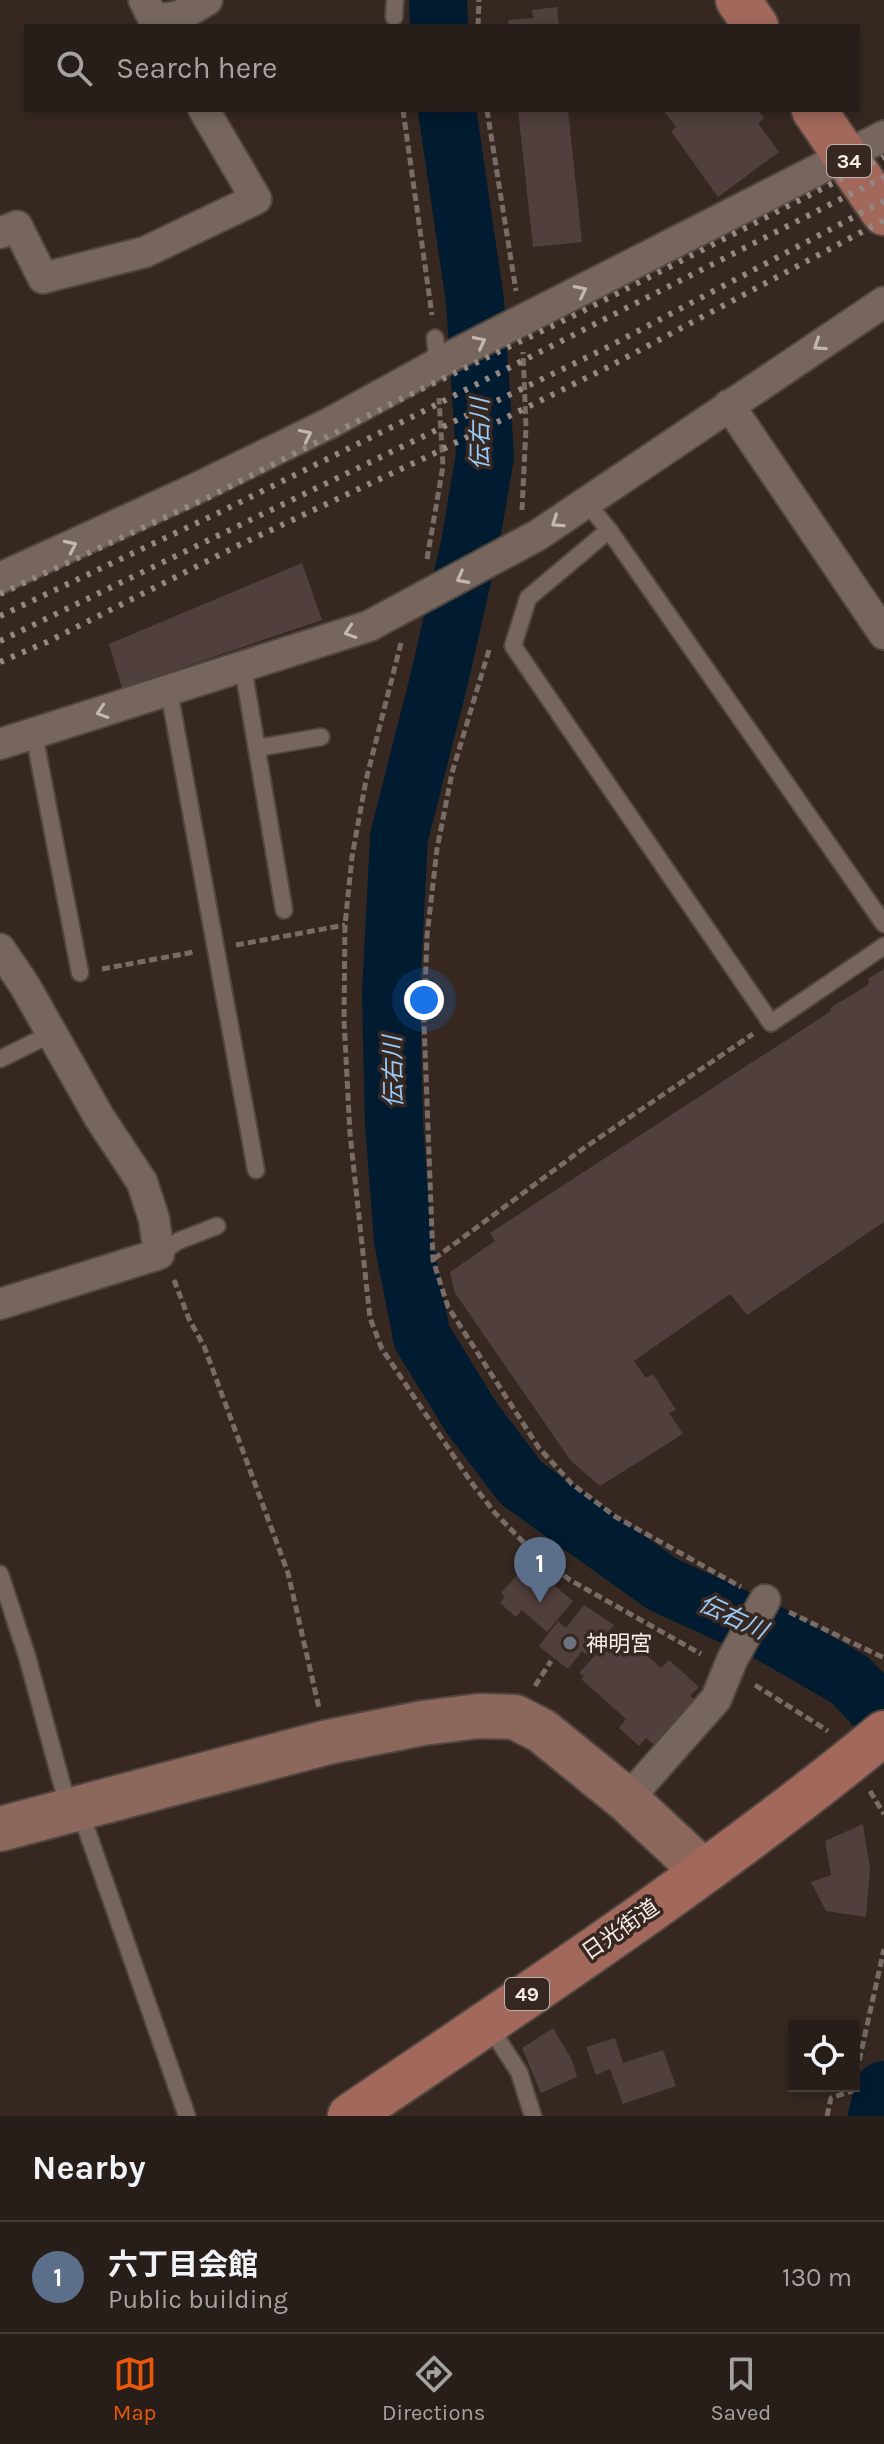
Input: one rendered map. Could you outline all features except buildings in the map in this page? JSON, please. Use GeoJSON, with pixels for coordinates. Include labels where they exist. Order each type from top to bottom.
{"type":"FeatureCollection","features":[{"type":"Feature","properties":{"kind":"main road"},"geometry":{"type":"LineString","coordinates":[[738,0],[755,24]]}},
{"type":"Feature","properties":{"kind":"main road","name":"34"},"geometry":{"type":"LineString","coordinates":[[815,112],[884,213]]}},
{"type":"Feature","properties":{"kind":"main road","name":"日光街道"},"geometry":{"type":"LineString","coordinates":[[350,2116],[703,1871],[864,1749]]}},
{"type":"Feature","properties":{"kind":"street"},"geometry":{"type":"LineString","coordinates":[[158,15],[178,19],[207,0]]}},
{"type":"Feature","properties":{"kind":"street"},"geometry":{"type":"LineString","coordinates":[[0,233],[17,226],[43,278],[145,252],[256,199],[205,112]]}},
{"type":"Feature","properties":{"kind":"street"},"geometry":{"type":"LineString","coordinates":[[0,578],[234,470],[330,423],[440,363],[519,333],[884,136]]}},
{"type":"Feature","properties":{"kind":"street"},"geometry":{"type":"LineString","coordinates":[[0,744],[369,626],[538,535],[884,302]]}},
{"type":"Feature","properties":{"kind":"street"},"geometry":{"type":"LineString","coordinates":[[729,405],[884,634]]}},
{"type":"Feature","properties":{"kind":"street"},"geometry":{"type":"LineString","coordinates":[[0,949],[99,1117],[142,1182],[154,1219],[159,1254],[0,1304]]}},
{"type":"Feature","properties":{"kind":"street"},"geometry":{"type":"LineString","coordinates":[[627,1800],[716,1699],[730,1665],[765,1600]]}},
{"type":"Feature","properties":{"kind":"street"},"geometry":{"type":"LineString","coordinates":[[0,1829],[328,1742],[423,1723],[479,1716],[515,1717],[542,1731],[627,1800],[703,1871]]}},
{"type":"Feature","properties":{"kind":"lane"},"geometry":{"type":"LineString","coordinates":[[586,502],[609,530],[884,924]]}},
{"type":"Feature","properties":{"kind":"lane"},"geometry":{"type":"LineString","coordinates":[[609,530],[528,598],[513,646],[771,1023],[884,946]]}},
{"type":"Feature","properties":{"kind":"lane"},"geometry":{"type":"LineString","coordinates":[[243,667],[284,910]]}},
{"type":"Feature","properties":{"kind":"lane"},"geometry":{"type":"LineString","coordinates":[[169,691],[256,1170]]}},
{"type":"Feature","properties":{"kind":"lane"},"geometry":{"type":"LineString","coordinates":[[34,734],[80,973]]}},
{"type":"Feature","properties":{"kind":"lane"},"geometry":{"type":"LineString","coordinates":[[257,748],[321,737]]}},
{"type":"Feature","properties":{"kind":"lane"},"geometry":{"type":"LineString","coordinates":[[0,1059],[51,1034]]}},
{"type":"Feature","properties":{"kind":"lane"},"geometry":{"type":"LineString","coordinates":[[159,1254],[178,1241],[217,1226]]}},
{"type":"Feature","properties":{"kind":"lane"},"geometry":{"type":"LineString","coordinates":[[0,1574],[74,1809],[187,2116]]}},
{"type":"Feature","properties":{"kind":"lane"},"geometry":{"type":"LineString","coordinates":[[486,2022],[519,2072],[533,2116]]}},
{"type":"Feature","properties":{"kind":"path"},"geometry":{"type":"LineString","coordinates":[[478,24],[479,0]]}},
{"type":"Feature","properties":{"kind":"path"},"geometry":{"type":"LineString","coordinates":[[403,112],[440,363],[443,466],[416,602],[366,780],[352,857],[345,925],[344,1020],[350,1134],[370,1318],[382,1349],[471,1482],[495,1513],[529,1548],[570,1580],[730,1665],[827,1730],[864,1749]]}},
{"type":"Feature","properties":{"kind":"path"},"geometry":{"type":"LineString","coordinates":[[487,112],[519,333],[526,427],[512,549]]}},
{"type":"Feature","properties":{"kind":"path"},"geometry":{"type":"LineString","coordinates":[[492,639],[452,773],[437,849],[427,936],[424,1022],[433,1260],[448,1307],[539,1448],[572,1484],[616,1517],[765,1600],[884,1658]]}},
{"type":"Feature","properties":{"kind":"path"},"geometry":{"type":"LineString","coordinates":[[80,973],[345,925]]}},
{"type":"Feature","properties":{"kind":"path"},"geometry":{"type":"LineString","coordinates":[[433,1260],[584,1148],[771,1023]]}},
{"type":"Feature","properties":{"kind":"path"},"geometry":{"type":"LineString","coordinates":[[159,1254],[171,1272],[189,1319],[204,1346],[288,1573],[328,1742]]}},
{"type":"Feature","properties":{"kind":"path"},"geometry":{"type":"LineString","coordinates":[[860,2058],[884,1949]]}},
{"type":"Feature","properties":{"kind":"path"},"geometry":{"type":"LineString","coordinates":[[827,2116],[831,2098],[849,2092]]}},
{"type":"Feature","properties":{"kind":"waterway","name":"伝右川"},"geometry":{"type":"LineString","coordinates":[[438,0],[439,24]]}},
{"type":"Feature","properties":{"kind":"waterway","name":"伝右川"},"geometry":{"type":"LineString","coordinates":[[447,112],[475,301],[485,456],[470,544],[399,837],[391,993],[394,1124],[403,1240],[422,1337],[471,1417],[521,1483],[662,1584],[769,1633],[850,1680],[884,1716]]}},
{"type":"Feature","properties":{"kind":"waterway","name":"伝右川"},"geometry":{"type":"LineString","coordinates":[[877,2116],[884,2090]]}},
{"type":"Feature","properties":{"kind":"railway"},"geometry":{"type":"LineString","coordinates":[[0,594],[211,496],[884,157]]}},
{"type":"Feature","properties":{"kind":"railway"},"geometry":{"type":"LineString","coordinates":[[0,616],[416,415],[884,177]]}},
{"type":"Feature","properties":{"kind":"railway"},"geometry":{"type":"LineString","coordinates":[[0,641],[602,350],[884,201]]}},
{"type":"Feature","properties":{"kind":"railway"},"geometry":{"type":"LineString","coordinates":[[0,662],[47,642],[237,546],[610,366],[884,220]]}},
{"type":"Feature","properties":{"kind":"place","name":"六丁目会館"},"geometry":{"type":"Point","coordinates":[540,1603]}},
{"type":"Feature","properties":{"kind":"place","name":"神明宮"},"geometry":{"type":"Point","coordinates":[570,1643]}}]}
